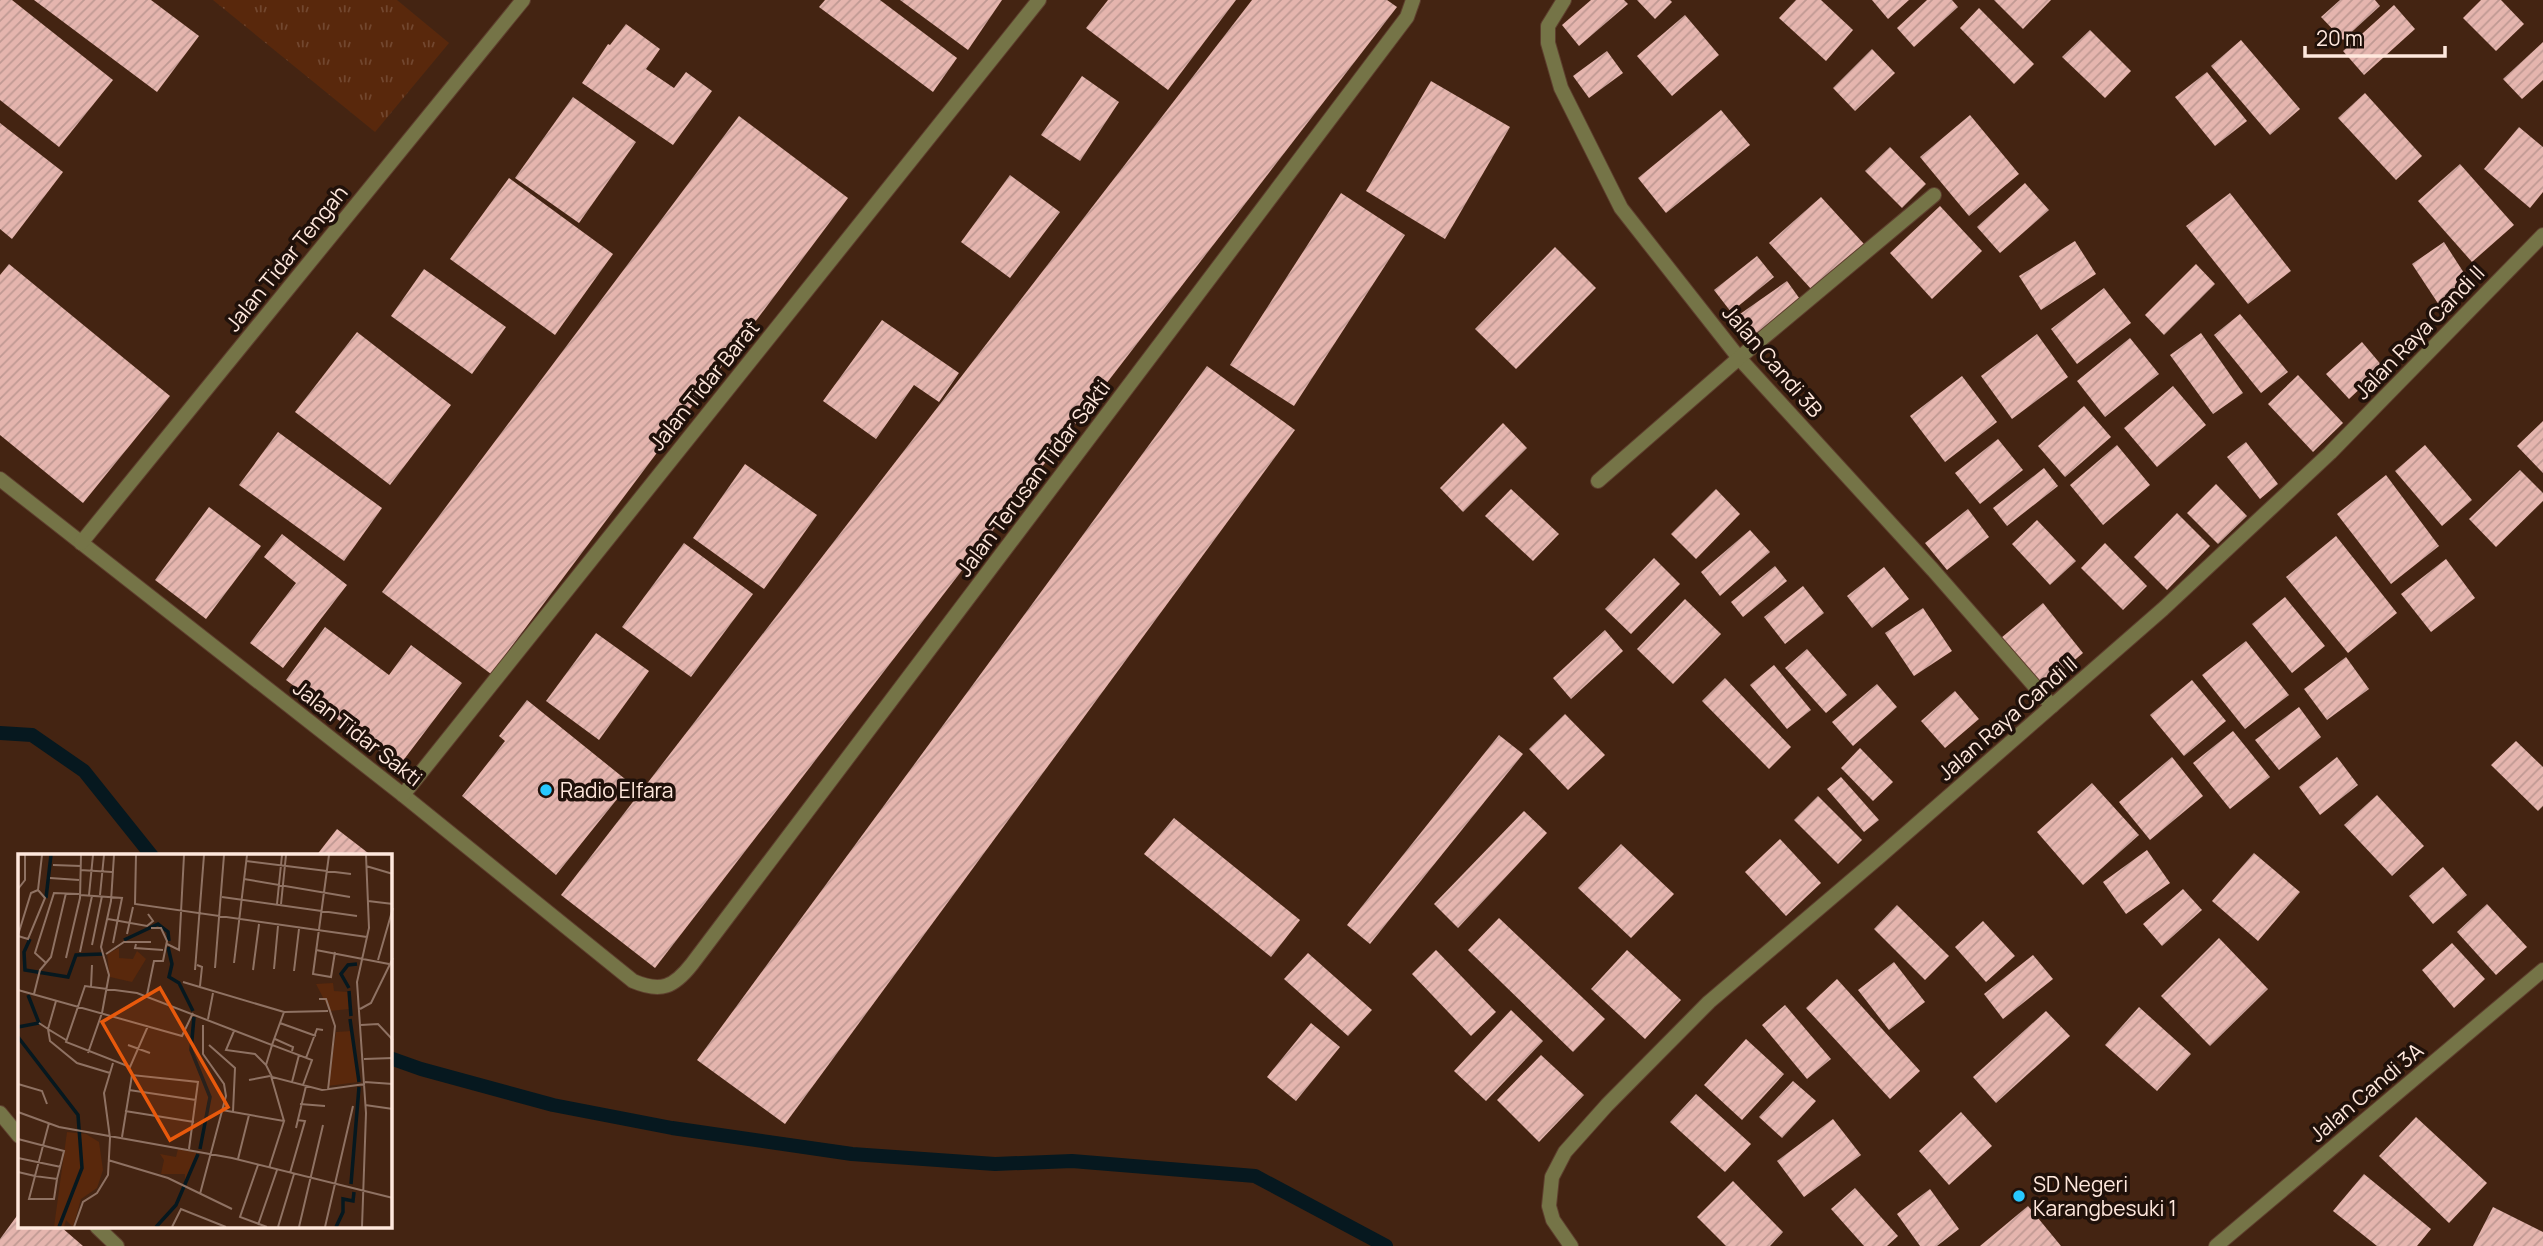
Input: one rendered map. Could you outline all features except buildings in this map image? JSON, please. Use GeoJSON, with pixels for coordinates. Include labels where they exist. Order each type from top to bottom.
{"type":"FeatureCollection","features":[{"type":"Feature","properties":{"kind":"street","name":"Jalan Tidar Tengah"},"geometry":{"type":"LineString","coordinates":[[81,543],[523,0]]}},
{"type":"Feature","properties":{"kind":"street","name":"Jalan Tidar Barat"},"geometry":{"type":"LineString","coordinates":[[403,795],[1039,0]]}},
{"type":"Feature","properties":{"kind":"street","name":"Jalan Terusan Tidar Sakti"},"geometry":{"type":"LineString","coordinates":[[692,964],[1407,17],[1413,0]]}},
{"type":"Feature","properties":{"kind":"street","name":"Jalan Candi 3B"},"geometry":{"type":"LineString","coordinates":[[1563,0],[1548,26],[1548,43],[1561,88],[1621,208],[1739,358],[1933,570],[2052,706]]}},
{"type":"Feature","properties":{"kind":"street"},"geometry":{"type":"LineString","coordinates":[[1598,481],[1739,358],[1934,195]]}},
{"type":"Feature","properties":{"kind":"street","name":"Jalan Raya Candi II"},"geometry":{"type":"LineString","coordinates":[[1571,1246],[1553,1220],[1549,1191],[1558,1164],[1579,1135],[1709,1002],[2163,609],[2330,453],[2543,235]]}},
{"type":"Feature","properties":{"kind":"street","name":"Jalan Tidar Sakti"},"geometry":{"type":"LineString","coordinates":[[0,479],[403,795],[633,981],[647,987],[664,987],[679,980],[692,964]]}},
{"type":"Feature","properties":{"kind":"street","name":"Jalan Candi 3A"},"geometry":{"type":"LineString","coordinates":[[2216,1246],[2543,970]]}},
{"type":"Feature","properties":{"kind":"street"},"geometry":{"type":"LineString","coordinates":[[0,1113],[18,1135]]}},
{"type":"Feature","properties":{"kind":"street"},"geometry":{"type":"LineString","coordinates":[[98,1228],[117,1246]]}},
{"type":"Feature","properties":{"kind":"green space"},"geometry":{"type":"Polygon","coordinates":[[[213,0],[397,0],[449,43],[375,132],[213,0]]]}},
{"type":"Feature","properties":{"kind":"waterway"},"geometry":{"type":"LineString","coordinates":[[0,733],[32,735],[84,771],[150,854]]}},
{"type":"Feature","properties":{"kind":"waterway"},"geometry":{"type":"LineString","coordinates":[[392,1059],[553,1105],[672,1128],[852,1154],[995,1164],[1072,1161],[1255,1176],[1386,1246]]}},
{"type":"Feature","properties":{"kind":"place","name":"Radio Elfara"},"geometry":{"type":"Point","coordinates":[546,790]}},
{"type":"Feature","properties":{"kind":"place","name":"SD Negeri Karangbesuki 1"},"geometry":{"type":"Point","coordinates":[2019,1196]}}]}
